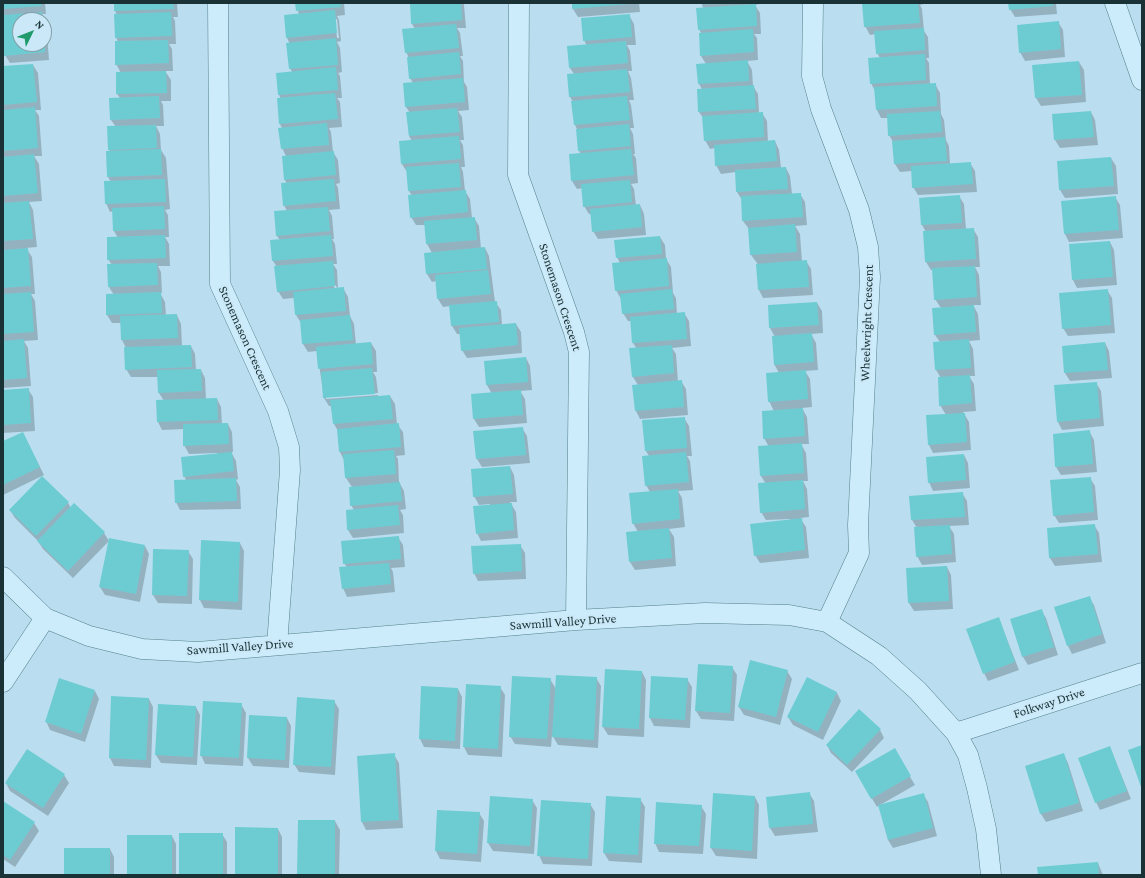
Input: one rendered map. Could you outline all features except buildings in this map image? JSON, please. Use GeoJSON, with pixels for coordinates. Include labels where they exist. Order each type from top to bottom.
{"type":"FeatureCollection","features":[{"type":"Feature","properties":{"kind":"street","name":"Stonemason Crescent"},"geometry":{"type":"LineString","coordinates":[[218,3],[220,284],[278,411],[289,446],[290,470],[277,645]]}},
{"type":"Feature","properties":{"kind":"street","name":"Stonemason Crescent"},"geometry":{"type":"LineString","coordinates":[[520,3],[518,175],[574,332],[579,352],[576,620]]}},
{"type":"Feature","properties":{"kind":"street","name":"Wheelwright Crescent"},"geometry":{"type":"LineString","coordinates":[[813,3],[812,76],[821,109],[859,210],[868,246],[870,277],[858,524],[859,552],[827,622]]}},
{"type":"Feature","properties":{"kind":"street"},"geometry":{"type":"LineString","coordinates":[[1115,3],[1142,80]]}},
{"type":"Feature","properties":{"kind":"street","name":"Sawmill Valley Drive"},"geometry":{"type":"LineString","coordinates":[[3,577],[45,618],[89,636],[142,649],[198,652],[576,620],[705,613],[789,615],[827,622],[879,656],[918,690],[956,733],[968,755],[977,788],[986,829],[991,875]]}},
{"type":"Feature","properties":{"kind":"street"},"geometry":{"type":"LineString","coordinates":[[3,682],[45,618]]}},
{"type":"Feature","properties":{"kind":"street","name":"Folkway Drive"},"geometry":{"type":"LineString","coordinates":[[956,733],[1142,673]]}}]}
